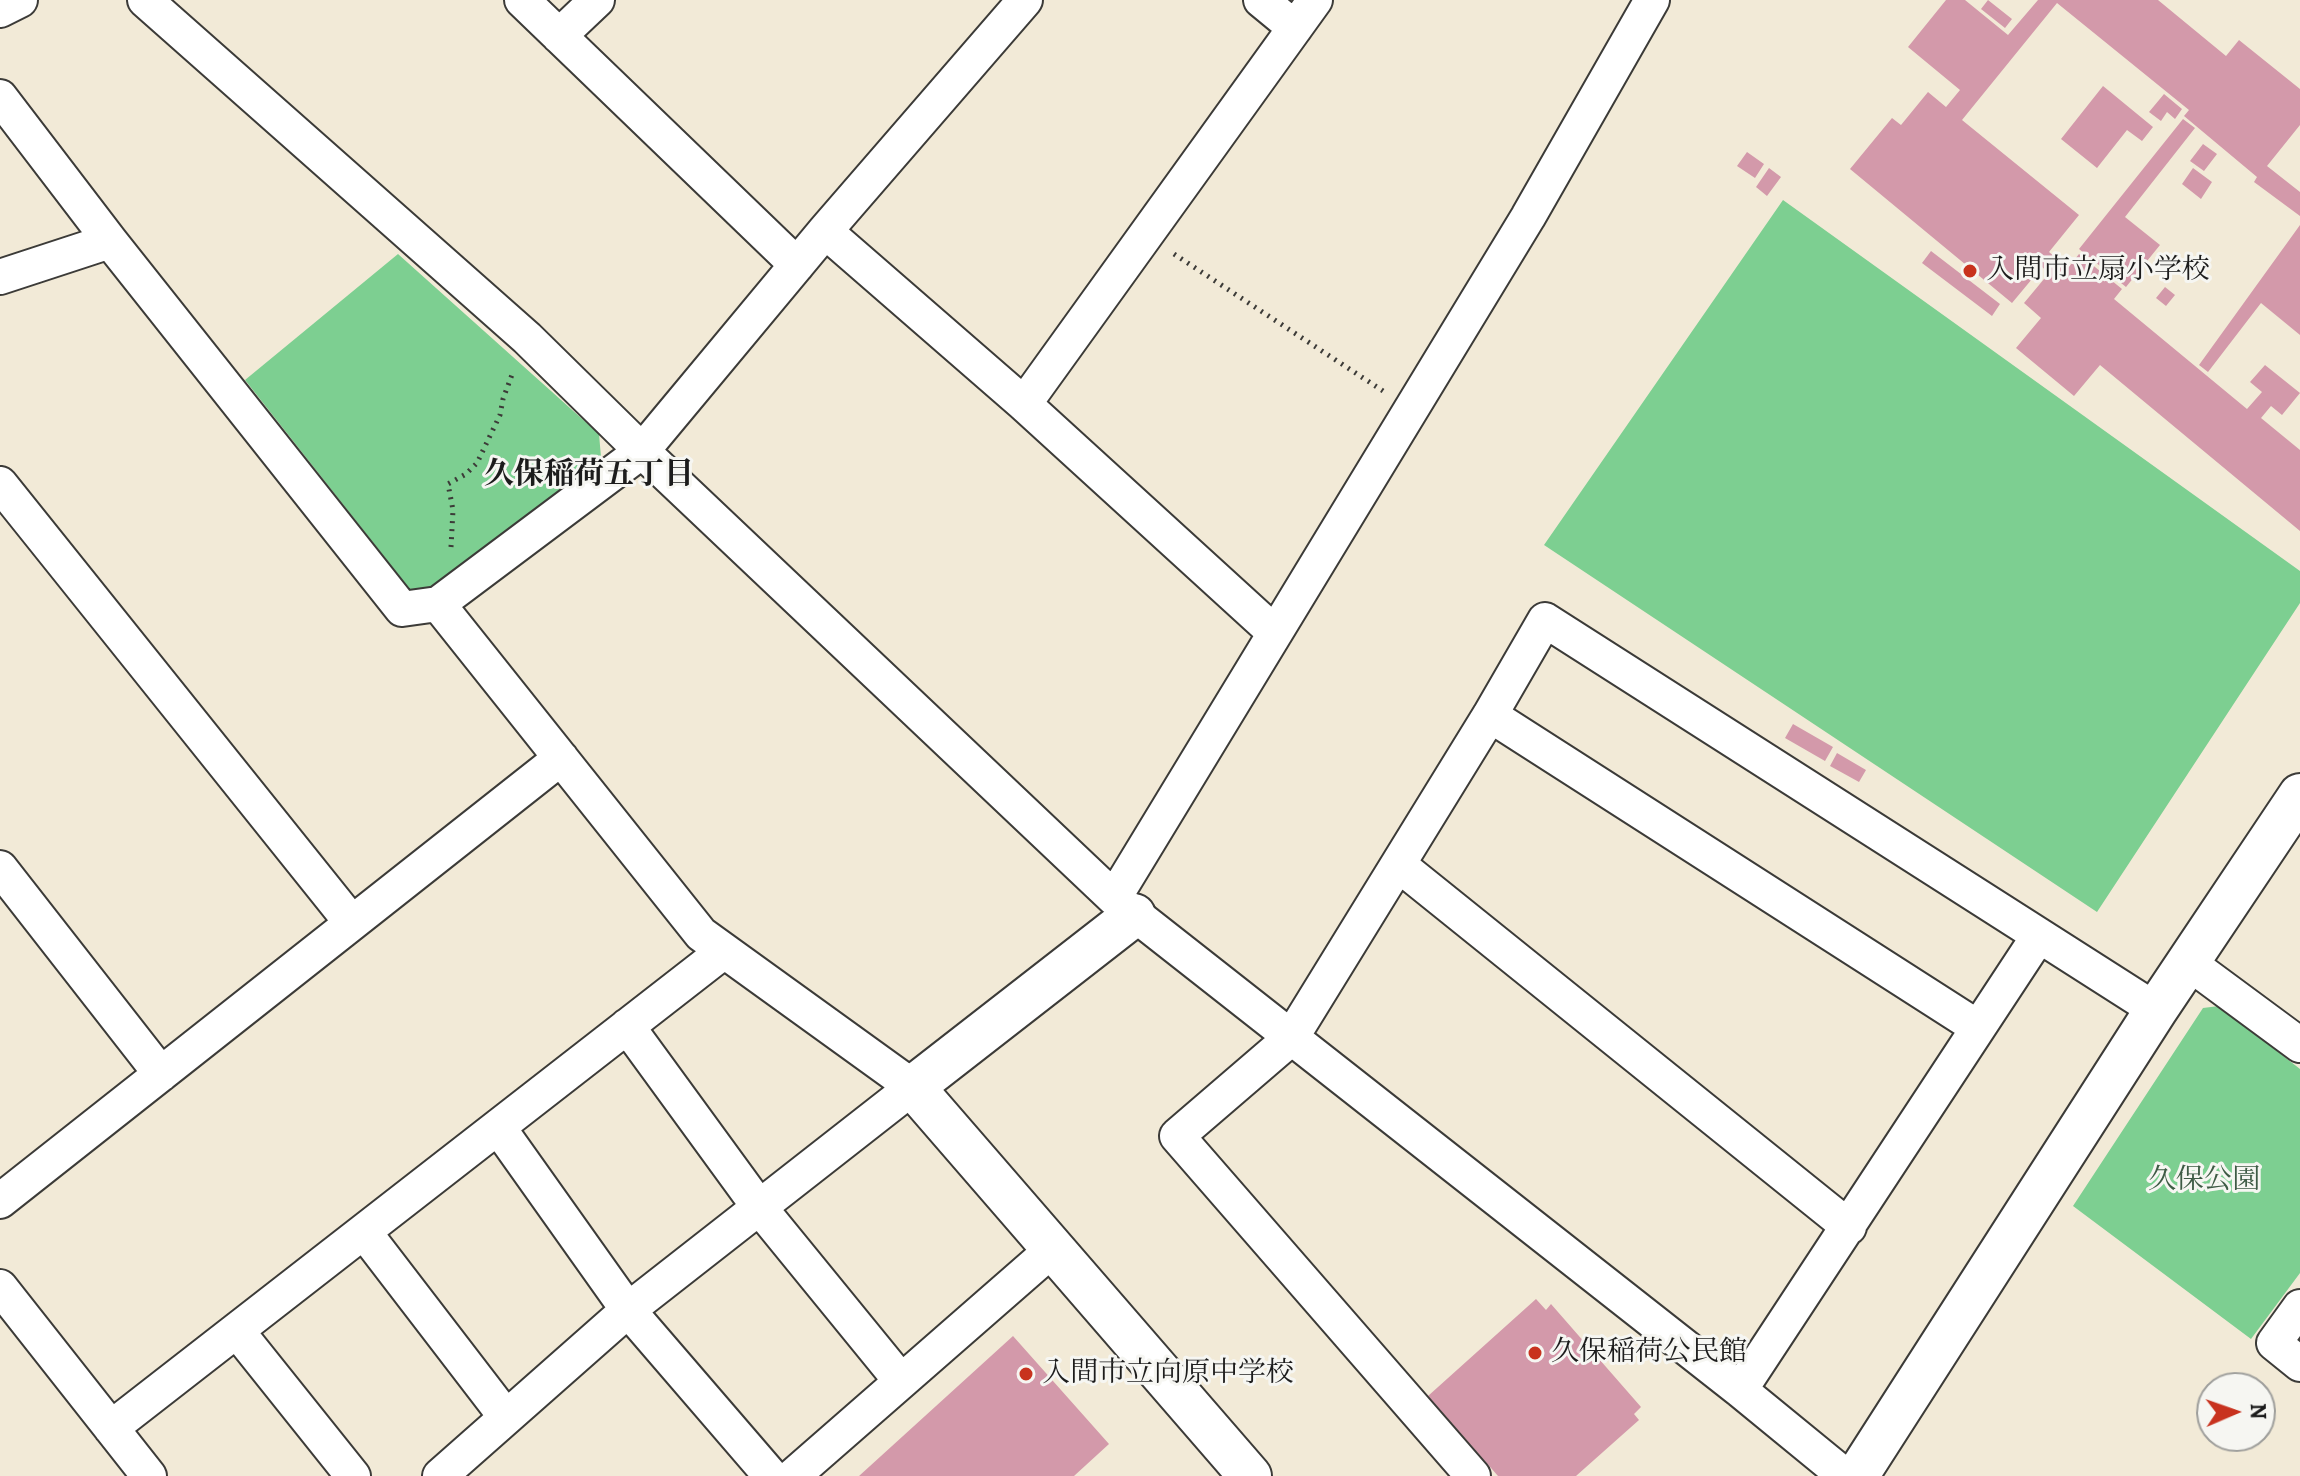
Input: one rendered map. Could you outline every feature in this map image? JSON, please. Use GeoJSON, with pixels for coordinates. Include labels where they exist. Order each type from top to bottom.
{"type":"FeatureCollection","features":[{"type":"Feature","properties":{"kind":"street"},"geometry":{"type":"LineString","coordinates":[[0,10],[20,0]]}},
{"type":"Feature","properties":{"kind":"street"},"geometry":{"type":"LineString","coordinates":[[145,0],[527,338],[642,451],[1124,906],[1845,1476]]}},
{"type":"Feature","properties":{"kind":"street"},"geometry":{"type":"LineString","coordinates":[[522,0],[797,265]]}},
{"type":"Feature","properties":{"kind":"street"},"geometry":{"type":"LineString","coordinates":[[559,36],[597,0]]}},
{"type":"Feature","properties":{"kind":"street"},"geometry":{"type":"LineString","coordinates":[[0,97],[110,241],[402,609],[444,600],[642,451],[825,231],[1025,0]]}},
{"type":"Feature","properties":{"kind":"street"},"geometry":{"type":"LineString","coordinates":[[1261,0],[1295,28]]}},
{"type":"Feature","properties":{"kind":"street"},"geometry":{"type":"LineString","coordinates":[[1024,404],[1315,0]]}},
{"type":"Feature","properties":{"kind":"street"},"geometry":{"type":"LineString","coordinates":[[440,1476],[628,1310],[913,1087],[1124,906],[1275,633],[1528,217],[1652,0]]}},
{"type":"Feature","properties":{"kind":"street"},"geometry":{"type":"LineString","coordinates":[[825,231],[1024,404],[1275,633]]}},
{"type":"Feature","properties":{"kind":"street"},"geometry":{"type":"LineString","coordinates":[[0,277],[110,241]]}},
{"type":"Feature","properties":{"kind":"street"},"geometry":{"type":"LineString","coordinates":[[0,484],[352,923]]}},
{"type":"Feature","properties":{"kind":"street"},"geometry":{"type":"LineString","coordinates":[[444,600],[561,758],[701,934],[913,1087],[1250,1476]]}},
{"type":"Feature","properties":{"kind":"street"},"geometry":{"type":"LineString","coordinates":[[1473,1476],[1177,1136],[1291,1038],[1399,865],[1545,620],[2156,1010]]}},
{"type":"Feature","properties":{"kind":"street"},"geometry":{"type":"LineString","coordinates":[[1490,715],[1977,1027]]}},
{"type":"Feature","properties":{"kind":"street"},"geometry":{"type":"LineString","coordinates":[[0,1201],[561,758]]}},
{"type":"Feature","properties":{"kind":"street"},"geometry":{"type":"LineString","coordinates":[[1857,1476],[2156,1010],[2300,795]]}},
{"type":"Feature","properties":{"kind":"street"},"geometry":{"type":"LineString","coordinates":[[1399,865],[1849,1227]]}},
{"type":"Feature","properties":{"kind":"street"},"geometry":{"type":"LineString","coordinates":[[0,868],[161,1074]]}},
{"type":"Feature","properties":{"kind":"street"},"geometry":{"type":"LineString","coordinates":[[1740,1390],[2038,937]]}},
{"type":"Feature","properties":{"kind":"street"},"geometry":{"type":"LineString","coordinates":[[111,1428],[724,951]]}},
{"type":"Feature","properties":{"kind":"street"},"geometry":{"type":"LineString","coordinates":[[2189,963],[2300,1045]]}},
{"type":"Feature","properties":{"kind":"street"},"geometry":{"type":"LineString","coordinates":[[627,1026],[759,1207],[901,1381]]}},
{"type":"Feature","properties":{"kind":"street"},"geometry":{"type":"LineString","coordinates":[[498,1127],[628,1310],[771,1476]]}},
{"type":"Feature","properties":{"kind":"street"},"geometry":{"type":"LineString","coordinates":[[364,1232],[506,1417]]}},
{"type":"Feature","properties":{"kind":"street"},"geometry":{"type":"LineString","coordinates":[[793,1476],[1054,1248]]}},
{"type":"Feature","properties":{"kind":"street"},"geometry":{"type":"LineString","coordinates":[[0,1287],[149,1476]]}},
{"type":"Feature","properties":{"kind":"street"},"geometry":{"type":"LineString","coordinates":[[2300,1307],[2274,1343],[2300,1364]]}},
{"type":"Feature","properties":{"kind":"street"},"geometry":{"type":"LineString","coordinates":[[237,1331],[353,1476]]}},
{"type":"Feature","properties":{"kind":"path"},"geometry":{"type":"LineString","coordinates":[[1146,235],[1411,409]]}},
{"type":"Feature","properties":{"kind":"path"},"geometry":{"type":"LineString","coordinates":[[444,600],[453,510],[448,484],[466,474],[477,463],[500,415],[503,399],[527,338]]}},
{"type":"Feature","properties":{"kind":"green space"},"geometry":{"type":"Polygon","coordinates":[[[1783,200],[2300,571],[2300,603],[2097,912],[1544,545],[1783,200]]]}},
{"type":"Feature","properties":{"kind":"green space"},"geometry":{"type":"Polygon","coordinates":[[[398,254],[599,434],[601,457],[434,589],[412,592],[245,380],[398,254]]]}},
{"type":"Feature","properties":{"kind":"green space","name":"久保公園"},"geometry":{"type":"Polygon","coordinates":[[[2219,1006],[2300,1069],[2300,1273],[2251,1339],[2073,1206],[2203,1008],[2219,1006]]]}},
{"type":"Feature","properties":{"kind":"building"},"geometry":{"type":"Polygon","coordinates":[[[1946,0],[1965,0],[2008,35],[2038,0],[2158,0],[2226,56],[2239,40],[2300,89],[2300,125],[2267,166],[2300,192],[2300,216],[2254,182],[2257,177],[2184,116],[2189,110],[2057,3],[1962,120],[2079,215],[2049,252],[2068,268],[2079,254],[2122,289],[2114,299],[2247,409],[2262,392],[2250,382],[2265,365],[2300,393],[2282,415],[2271,406],[2261,418],[2300,450],[2300,531],[2100,365],[2074,396],[2016,348],[2041,318],[2024,303],[2049,273],[2042,267],[2012,303],[1850,169],[1892,118],[1901,125],[1928,92],[1946,107],[1960,90],[1908,47],[1946,0]]]}},
{"type":"Feature","properties":{"kind":"building"},"geometry":{"type":"Polygon","coordinates":[[[1988,0],[2012,19],[2005,28],[1981,9],[1988,0]]]}},
{"type":"Feature","properties":{"kind":"building"},"geometry":{"type":"Polygon","coordinates":[[[2103,86],[2153,127],[2142,141],[2127,130],[2097,168],[2061,139],[2103,86]]]}},
{"type":"Feature","properties":{"kind":"building"},"geometry":{"type":"Polygon","coordinates":[[[2164,94],[2182,109],[2175,119],[2167,112],[2161,121],[2149,112],[2164,94]]]}},
{"type":"Feature","properties":{"kind":"building"},"geometry":{"type":"Polygon","coordinates":[[[2183,119],[2195,128],[2125,217],[2160,245],[2126,287],[2079,249],[2183,119]]]}},
{"type":"Feature","properties":{"kind":"building"},"geometry":{"type":"Polygon","coordinates":[[[2203,144],[2217,154],[2204,171],[2190,161],[2203,144]]]}},
{"type":"Feature","properties":{"kind":"building"},"geometry":{"type":"Polygon","coordinates":[[[1747,152],[1764,164],[1755,178],[1737,166],[1747,152]]]}},
{"type":"Feature","properties":{"kind":"building"},"geometry":{"type":"Polygon","coordinates":[[[1769,168],[1781,177],[1767,196],[1756,187],[1769,168]]]}},
{"type":"Feature","properties":{"kind":"building"},"geometry":{"type":"Polygon","coordinates":[[[2193,168],[2212,182],[2201,199],[2182,184],[2193,168]]]}},
{"type":"Feature","properties":{"kind":"building"},"geometry":{"type":"Polygon","coordinates":[[[2300,225],[2300,335],[2261,303],[2208,372],[2199,365],[2300,225]]]}},
{"type":"Feature","properties":{"kind":"building"},"geometry":{"type":"Polygon","coordinates":[[[1931,251],[2000,304],[1992,316],[1922,263],[1931,251]]]}},
{"type":"Feature","properties":{"kind":"building"},"geometry":{"type":"Polygon","coordinates":[[[2165,287],[2175,295],[2166,306],[2156,298],[2165,287]]]}},
{"type":"Feature","properties":{"kind":"building"},"geometry":{"type":"Polygon","coordinates":[[[1793,724],[1833,747],[1825,761],[1785,738],[1793,724]]]}},
{"type":"Feature","properties":{"kind":"building"},"geometry":{"type":"Polygon","coordinates":[[[1837,753],[1866,770],[1859,782],[1830,766],[1837,753]]]}},
{"type":"Feature","properties":{"kind":"building","name":"久保稲荷公民館"},"geometry":{"type":"Polygon","coordinates":[[[1536,1299],[1546,1310],[1551,1304],[1641,1407],[1634,1414],[1639,1420],[1576,1476],[1498,1476],[1428,1396],[1536,1299]]]}},
{"type":"Feature","properties":{"kind":"building"},"geometry":{"type":"Polygon","coordinates":[[[1013,1336],[1109,1444],[1074,1476],[859,1476],[1013,1336]]]}},
{"type":"Feature","properties":{"kind":"place","name":"入間市立扇小学校"},"geometry":{"type":"Point","coordinates":[1970,271]}},
{"type":"Feature","properties":{"kind":"place","name":"久保稲荷公民館"},"geometry":{"type":"Point","coordinates":[1535,1353]}},
{"type":"Feature","properties":{"kind":"place","name":"入間市立向原中学校"},"geometry":{"type":"Point","coordinates":[1026,1374]}},
{"type":"Feature","properties":{"kind":"district","name":"久保稲荷五丁目"},"geometry":{"type":"Point","coordinates":[589,476]}}]}
